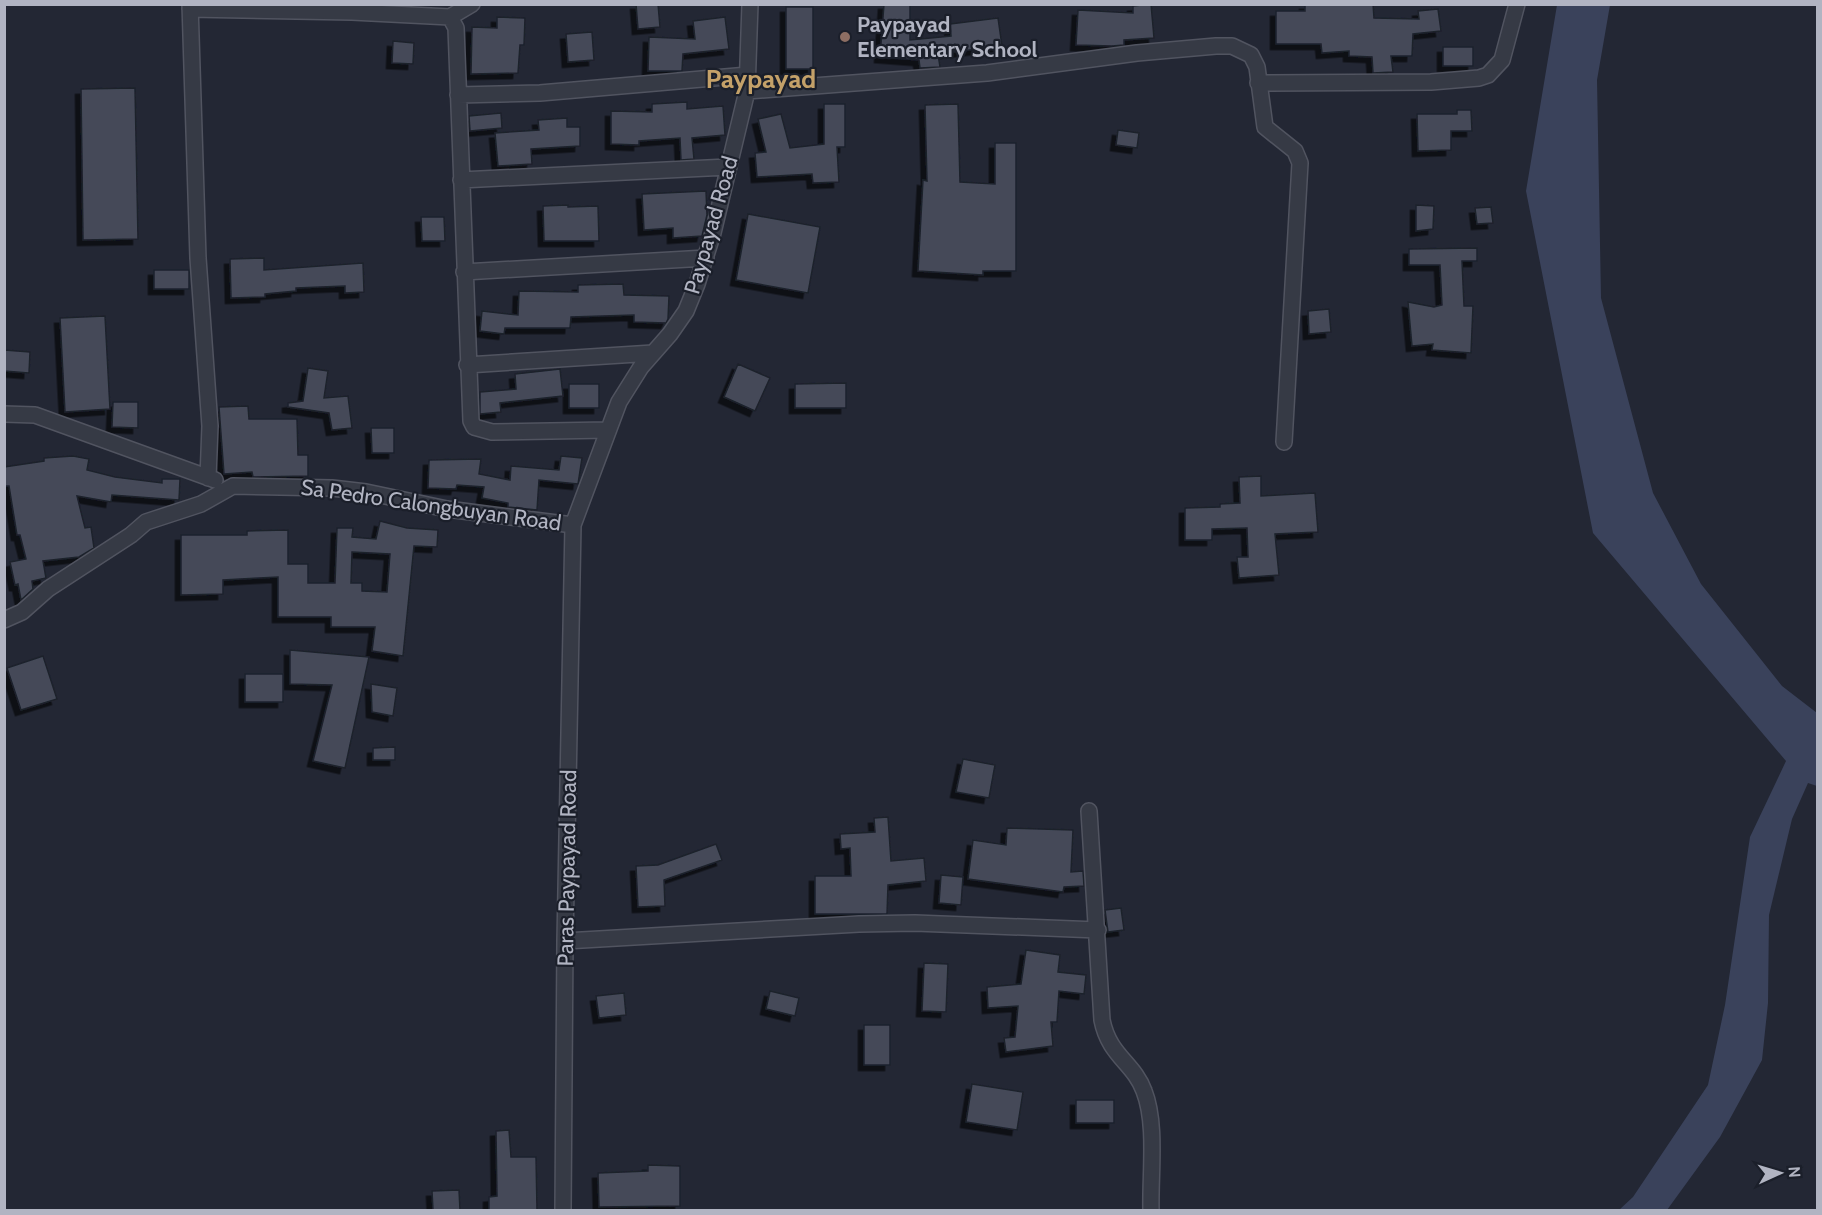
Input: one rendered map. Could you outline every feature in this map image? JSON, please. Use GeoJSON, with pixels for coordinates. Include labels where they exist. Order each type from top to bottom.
{"type":"FeatureCollection","features":[{"type":"Feature","properties":{"kind":"street"},"geometry":{"type":"LineString","coordinates":[[208,478],[210,426],[198,258],[190,7],[450,17],[472,4]]}},
{"type":"Feature","properties":{"kind":"street","name":"Paypayad Road"},"geometry":{"type":"LineString","coordinates":[[573,525],[608,430],[628,387],[686,311],[706,258],[747,91],[750,4]]}},
{"type":"Feature","properties":{"kind":"street"},"geometry":{"type":"LineString","coordinates":[[1258,83],[1419,82],[1479,78],[1488,75],[1502,60],[1517,4]]}},
{"type":"Feature","properties":{"kind":"street"},"geometry":{"type":"LineString","coordinates":[[450,17],[456,28],[469,415],[474,427],[481,430],[608,430]]}},
{"type":"Feature","properties":{"kind":"street"},"geometry":{"type":"LineString","coordinates":[[747,91],[987,73],[1137,53],[1216,46],[1233,46],[1251,55],[1257,67],[1265,127],[1295,151],[1300,164],[1284,442]]}},
{"type":"Feature","properties":{"kind":"street"},"geometry":{"type":"LineString","coordinates":[[458,95],[540,93],[748,75]]}},
{"type":"Feature","properties":{"kind":"street"},"geometry":{"type":"LineString","coordinates":[[461,180],[728,167]]}},
{"type":"Feature","properties":{"kind":"street"},"geometry":{"type":"LineString","coordinates":[[464,272],[706,258]]}},
{"type":"Feature","properties":{"kind":"street"},"geometry":{"type":"LineString","coordinates":[[467,365],[653,353]]}},
{"type":"Feature","properties":{"kind":"street"},"geometry":{"type":"LineString","coordinates":[[4,414],[35,415],[233,486]]}},
{"type":"Feature","properties":{"kind":"street"},"geometry":{"type":"LineString","coordinates":[[4,620],[22,612],[48,589],[131,535],[146,522],[201,504],[233,486]]}},
{"type":"Feature","properties":{"kind":"street","name":"Sa Pedro Calongbuyan Road"},"geometry":{"type":"LineString","coordinates":[[233,486],[332,488],[366,492],[447,509],[573,525]]}},
{"type":"Feature","properties":{"kind":"street","name":"Paras Paypayad Road"},"geometry":{"type":"LineString","coordinates":[[563,1210],[565,941],[573,525]]}},
{"type":"Feature","properties":{"kind":"street"},"geometry":{"type":"LineString","coordinates":[[1089,811],[1098,930],[1099,989],[1105,1033],[1118,1056],[1143,1089],[1148,1107],[1151,1210]]}},
{"type":"Feature","properties":{"kind":"street"},"geometry":{"type":"LineString","coordinates":[[565,941],[881,924],[1098,930]]}},
{"type":"Feature","properties":{"kind":"water"},"geometry":{"type":"Polygon","coordinates":[[[1557,5],[1610,5],[1597,80],[1601,298],[1653,493],[1701,584],[1782,686],[1817,713],[1817,786],[1808,783],[1792,819],[1769,915],[1768,1003],[1762,1060],[1720,1137],[1667,1210],[1619,1210],[1633,1197],[1708,1085],[1725,1005],[1750,837],[1786,761],[1593,533],[1526,191],[1557,5]]]}},
{"type":"Feature","properties":{"kind":"building"},"geometry":{"type":"Polygon","coordinates":[[[636,4],[658,4],[660,27],[638,29],[636,4]]]}},
{"type":"Feature","properties":{"kind":"building"},"geometry":{"type":"Polygon","coordinates":[[[884,4],[910,4],[910,40],[951,36],[950,24],[998,18],[1002,46],[938,54],[940,67],[920,68],[919,60],[880,57],[884,4]]]}},
{"type":"Feature","properties":{"kind":"building"},"geometry":{"type":"Polygon","coordinates":[[[1151,4],[1154,38],[1124,40],[1124,45],[1076,45],[1078,10],[1133,13],[1133,6],[1151,4]]]}},
{"type":"Feature","properties":{"kind":"building"},"geometry":{"type":"Polygon","coordinates":[[[1305,4],[1373,4],[1374,18],[1419,19],[1418,11],[1438,9],[1441,31],[1413,34],[1412,56],[1391,56],[1393,72],[1373,73],[1372,57],[1349,56],[1349,51],[1322,53],[1321,44],[1276,44],[1276,11],[1305,11],[1305,4]]]}},
{"type":"Feature","properties":{"kind":"building"},"geometry":{"type":"Polygon","coordinates":[[[786,7],[813,7],[813,69],[786,69],[786,7]]]}},
{"type":"Feature","properties":{"kind":"building"},"geometry":{"type":"Polygon","coordinates":[[[497,17],[525,18],[524,45],[520,45],[518,73],[471,74],[472,27],[497,28],[497,17]]]}},
{"type":"Feature","properties":{"kind":"building"},"geometry":{"type":"Polygon","coordinates":[[[725,17],[729,49],[683,54],[682,71],[648,71],[649,37],[695,39],[693,21],[725,17]]]}},
{"type":"Feature","properties":{"kind":"building"},"geometry":{"type":"Polygon","coordinates":[[[592,32],[594,60],[568,62],[566,34],[592,32]]]}},
{"type":"Feature","properties":{"kind":"building"},"geometry":{"type":"Polygon","coordinates":[[[393,41],[414,43],[413,64],[392,63],[393,41]]]}},
{"type":"Feature","properties":{"kind":"building"},"geometry":{"type":"Polygon","coordinates":[[[1443,47],[1473,47],[1473,66],[1443,66],[1443,47]]]}},
{"type":"Feature","properties":{"kind":"building"},"geometry":{"type":"Polygon","coordinates":[[[135,88],[138,239],[83,240],[81,89],[135,88]]]}},
{"type":"Feature","properties":{"kind":"building"},"geometry":{"type":"Polygon","coordinates":[[[687,102],[687,109],[723,106],[725,135],[692,138],[694,159],[681,160],[680,138],[639,141],[639,145],[611,144],[611,111],[652,112],[652,104],[687,102]]]}},
{"type":"Feature","properties":{"kind":"building"},"geometry":{"type":"Polygon","coordinates":[[[824,104],[845,104],[845,147],[837,147],[839,182],[813,183],[812,174],[757,177],[755,153],[766,152],[758,119],[781,114],[790,148],[824,144],[824,104]]]}},
{"type":"Feature","properties":{"kind":"building"},"geometry":{"type":"Polygon","coordinates":[[[958,104],[960,182],[995,184],[995,143],[1016,143],[1016,271],[983,271],[983,275],[918,271],[923,180],[927,181],[925,105],[958,104]]]}},
{"type":"Feature","properties":{"kind":"building"},"geometry":{"type":"Polygon","coordinates":[[[1457,110],[1471,110],[1472,131],[1451,131],[1451,150],[1418,151],[1417,114],[1457,114],[1457,110]]]}},
{"type":"Feature","properties":{"kind":"building"},"geometry":{"type":"Polygon","coordinates":[[[501,113],[502,128],[470,131],[469,116],[501,113]]]}},
{"type":"Feature","properties":{"kind":"building"},"geometry":{"type":"Polygon","coordinates":[[[567,118],[567,127],[580,127],[580,146],[531,149],[532,164],[498,166],[495,133],[539,130],[538,120],[567,118]]]}},
{"type":"Feature","properties":{"kind":"building"},"geometry":{"type":"Polygon","coordinates":[[[1118,130],[1139,133],[1137,148],[1116,145],[1118,130]]]}},
{"type":"Feature","properties":{"kind":"building"},"geometry":{"type":"Polygon","coordinates":[[[706,191],[707,215],[702,236],[673,238],[673,228],[644,230],[642,194],[706,191]]]}},
{"type":"Feature","properties":{"kind":"building"},"geometry":{"type":"Polygon","coordinates":[[[568,205],[568,207],[598,206],[599,241],[544,241],[543,206],[568,205]]]}},
{"type":"Feature","properties":{"kind":"building"},"geometry":{"type":"Polygon","coordinates":[[[1416,205],[1434,206],[1433,229],[1416,231],[1416,205]]]}},
{"type":"Feature","properties":{"kind":"building"},"geometry":{"type":"Polygon","coordinates":[[[1491,207],[1493,223],[1477,224],[1475,208],[1491,207]]]}},
{"type":"Feature","properties":{"kind":"building"},"geometry":{"type":"Polygon","coordinates":[[[748,214],[820,227],[808,293],[736,280],[748,214]]]}},
{"type":"Feature","properties":{"kind":"building"},"geometry":{"type":"Polygon","coordinates":[[[421,217],[444,217],[445,241],[422,241],[421,217]]]}},
{"type":"Feature","properties":{"kind":"building"},"geometry":{"type":"Polygon","coordinates":[[[1477,248],[1477,261],[1462,261],[1464,306],[1473,306],[1471,353],[1432,350],[1433,344],[1412,346],[1408,302],[1434,307],[1442,305],[1440,265],[1409,265],[1409,249],[1477,248]]]}},
{"type":"Feature","properties":{"kind":"building"},"geometry":{"type":"Polygon","coordinates":[[[264,258],[264,270],[363,263],[364,292],[345,293],[345,286],[296,288],[296,291],[265,294],[265,297],[231,298],[230,259],[264,258]]]}},
{"type":"Feature","properties":{"kind":"building"},"geometry":{"type":"Polygon","coordinates":[[[154,270],[189,270],[189,289],[154,289],[154,270]]]}},
{"type":"Feature","properties":{"kind":"building"},"geometry":{"type":"Polygon","coordinates":[[[623,284],[624,295],[669,296],[666,323],[634,322],[634,315],[571,317],[570,328],[505,328],[504,334],[480,331],[482,311],[518,315],[519,291],[578,292],[578,285],[623,284]]]}},
{"type":"Feature","properties":{"kind":"building"},"geometry":{"type":"Polygon","coordinates":[[[1329,309],[1331,332],[1309,334],[1308,311],[1329,309]]]}},
{"type":"Feature","properties":{"kind":"building"},"geometry":{"type":"Polygon","coordinates":[[[105,316],[110,409],[65,412],[60,318],[105,316]]]}},
{"type":"Feature","properties":{"kind":"building"},"geometry":{"type":"Polygon","coordinates":[[[4,350],[30,352],[29,373],[4,371],[4,350]]]}},
{"type":"Feature","properties":{"kind":"building"},"geometry":{"type":"Polygon","coordinates":[[[738,364],[770,378],[755,411],[724,397],[738,364]]]}},
{"type":"Feature","properties":{"kind":"building"},"geometry":{"type":"Polygon","coordinates":[[[308,368],[328,371],[324,398],[348,396],[352,428],[332,430],[329,413],[288,407],[288,403],[303,401],[308,368]]]}},
{"type":"Feature","properties":{"kind":"building"},"geometry":{"type":"Polygon","coordinates":[[[560,369],[563,396],[500,403],[501,412],[480,414],[480,392],[516,389],[515,374],[560,369]]]}},
{"type":"Feature","properties":{"kind":"building"},"geometry":{"type":"Polygon","coordinates":[[[846,383],[846,408],[795,408],[795,384],[846,383]]]}},
{"type":"Feature","properties":{"kind":"building"},"geometry":{"type":"Polygon","coordinates":[[[569,384],[599,384],[599,408],[569,408],[569,384]]]}},
{"type":"Feature","properties":{"kind":"building"},"geometry":{"type":"Polygon","coordinates":[[[113,402],[138,402],[138,428],[112,427],[113,402]]]}},
{"type":"Feature","properties":{"kind":"building"},"geometry":{"type":"Polygon","coordinates":[[[248,406],[249,419],[297,419],[298,455],[308,455],[308,476],[253,477],[252,472],[224,474],[219,407],[248,406]]]}},
{"type":"Feature","properties":{"kind":"building"},"geometry":{"type":"Polygon","coordinates":[[[371,428],[394,428],[394,453],[372,453],[371,428]]]}},
{"type":"Feature","properties":{"kind":"building"},"geometry":{"type":"Polygon","coordinates":[[[73,456],[89,459],[87,470],[115,477],[162,483],[162,479],[180,479],[179,500],[112,495],[111,502],[77,496],[85,528],[91,527],[94,548],[79,557],[43,561],[46,578],[32,581],[33,589],[21,600],[10,562],[26,559],[20,535],[17,535],[9,486],[4,486],[4,467],[44,461],[44,458],[73,456]]]}},
{"type":"Feature","properties":{"kind":"building"},"geometry":{"type":"Polygon","coordinates":[[[561,456],[582,458],[578,484],[539,480],[537,510],[508,507],[508,503],[482,498],[484,487],[457,485],[456,489],[428,488],[429,460],[481,459],[479,474],[510,480],[511,466],[559,470],[561,456]]]}},
{"type":"Feature","properties":{"kind":"building"},"geometry":{"type":"Polygon","coordinates":[[[1261,476],[1261,496],[1315,493],[1318,532],[1275,534],[1279,575],[1239,578],[1237,557],[1248,557],[1247,528],[1212,529],[1212,540],[1185,540],[1185,508],[1220,507],[1220,504],[1240,503],[1239,477],[1261,476]]]}},
{"type":"Feature","properties":{"kind":"building"},"geometry":{"type":"Polygon","coordinates":[[[380,521],[407,528],[438,530],[437,547],[414,546],[403,656],[372,651],[375,627],[331,627],[331,617],[278,617],[278,577],[223,580],[223,594],[181,595],[181,535],[247,535],[247,531],[288,530],[288,564],[308,564],[308,583],[335,583],[337,528],[353,528],[352,537],[376,539],[380,521]],[[352,552],[351,583],[362,583],[362,591],[387,592],[390,554],[352,552]]]}},
{"type":"Feature","properties":{"kind":"building"},"geometry":{"type":"Polygon","coordinates":[[[290,650],[369,657],[345,768],[313,761],[332,685],[290,684],[290,650]]]}},
{"type":"Feature","properties":{"kind":"building"},"geometry":{"type":"Polygon","coordinates":[[[43,656],[57,699],[21,710],[7,668],[43,656]]]}},
{"type":"Feature","properties":{"kind":"building"},"geometry":{"type":"Polygon","coordinates":[[[245,674],[283,674],[283,702],[245,702],[245,674]]]}},
{"type":"Feature","properties":{"kind":"building"},"geometry":{"type":"Polygon","coordinates":[[[371,684],[397,688],[393,716],[372,712],[371,684]]]}},
{"type":"Feature","properties":{"kind":"building"},"geometry":{"type":"Polygon","coordinates":[[[395,747],[395,760],[373,760],[373,748],[395,747]]]}},
{"type":"Feature","properties":{"kind":"building"},"geometry":{"type":"Polygon","coordinates":[[[963,759],[995,765],[989,798],[956,792],[963,759]]]}},
{"type":"Feature","properties":{"kind":"building"},"geometry":{"type":"Polygon","coordinates":[[[888,817],[891,861],[924,858],[926,881],[888,885],[887,914],[815,914],[815,876],[851,876],[850,848],[841,849],[840,834],[875,832],[874,818],[888,817]]]}},
{"type":"Feature","properties":{"kind":"building"},"geometry":{"type":"Polygon","coordinates":[[[1007,828],[1073,830],[1071,872],[1083,871],[1084,886],[1064,887],[1063,892],[968,879],[973,840],[1006,845],[1007,828]]]}},
{"type":"Feature","properties":{"kind":"building"},"geometry":{"type":"Polygon","coordinates":[[[716,844],[722,860],[664,880],[665,906],[638,907],[636,866],[658,865],[716,844]]]}},
{"type":"Feature","properties":{"kind":"building"},"geometry":{"type":"Polygon","coordinates":[[[941,875],[963,877],[961,905],[939,903],[941,875]]]}},
{"type":"Feature","properties":{"kind":"building"},"geometry":{"type":"Polygon","coordinates":[[[1121,908],[1124,930],[1108,932],[1105,910],[1121,908]]]}},
{"type":"Feature","properties":{"kind":"building"},"geometry":{"type":"Polygon","coordinates":[[[1026,950],[1060,955],[1058,972],[1086,975],[1084,994],[1059,991],[1057,1022],[1051,1022],[1053,1046],[1006,1052],[1004,1038],[1015,1037],[1018,1006],[988,1008],[987,987],[1021,984],[1026,950]]]}},
{"type":"Feature","properties":{"kind":"building"},"geometry":{"type":"Polygon","coordinates":[[[924,963],[948,964],[946,1012],[922,1011],[924,963]]]}},
{"type":"Feature","properties":{"kind":"building"},"geometry":{"type":"Polygon","coordinates":[[[770,991],[799,998],[795,1016],[766,1009],[770,991]]]}},
{"type":"Feature","properties":{"kind":"building"},"geometry":{"type":"Polygon","coordinates":[[[624,993],[626,1015],[599,1018],[596,996],[624,993]]]}},
{"type":"Feature","properties":{"kind":"building"},"geometry":{"type":"Polygon","coordinates":[[[864,1025],[890,1025],[890,1065],[864,1065],[864,1025]]]}},
{"type":"Feature","properties":{"kind":"building"},"geometry":{"type":"Polygon","coordinates":[[[972,1084],[1023,1092],[1017,1130],[966,1122],[972,1084]]]}},
{"type":"Feature","properties":{"kind":"building"},"geometry":{"type":"Polygon","coordinates":[[[1076,1100],[1114,1100],[1114,1123],[1076,1123],[1076,1100]]]}},
{"type":"Feature","properties":{"kind":"building"},"geometry":{"type":"Polygon","coordinates":[[[509,1130],[511,1157],[536,1157],[537,1210],[489,1210],[489,1197],[497,1196],[496,1131],[509,1130]]]}},
{"type":"Feature","properties":{"kind":"building"},"geometry":{"type":"Polygon","coordinates":[[[648,1165],[680,1166],[680,1206],[599,1207],[598,1173],[648,1171],[648,1165]]]}},
{"type":"Feature","properties":{"kind":"building"},"geometry":{"type":"Polygon","coordinates":[[[459,1190],[460,1210],[433,1210],[432,1191],[459,1190]]]}},
{"type":"Feature","properties":{"kind":"place","name":"Paypayad Elementary School"},"geometry":{"type":"Point","coordinates":[845,37]}},
{"type":"Feature","properties":{"kind":"district","name":"Paypayad"},"geometry":{"type":"Point","coordinates":[761,79]}}]}
